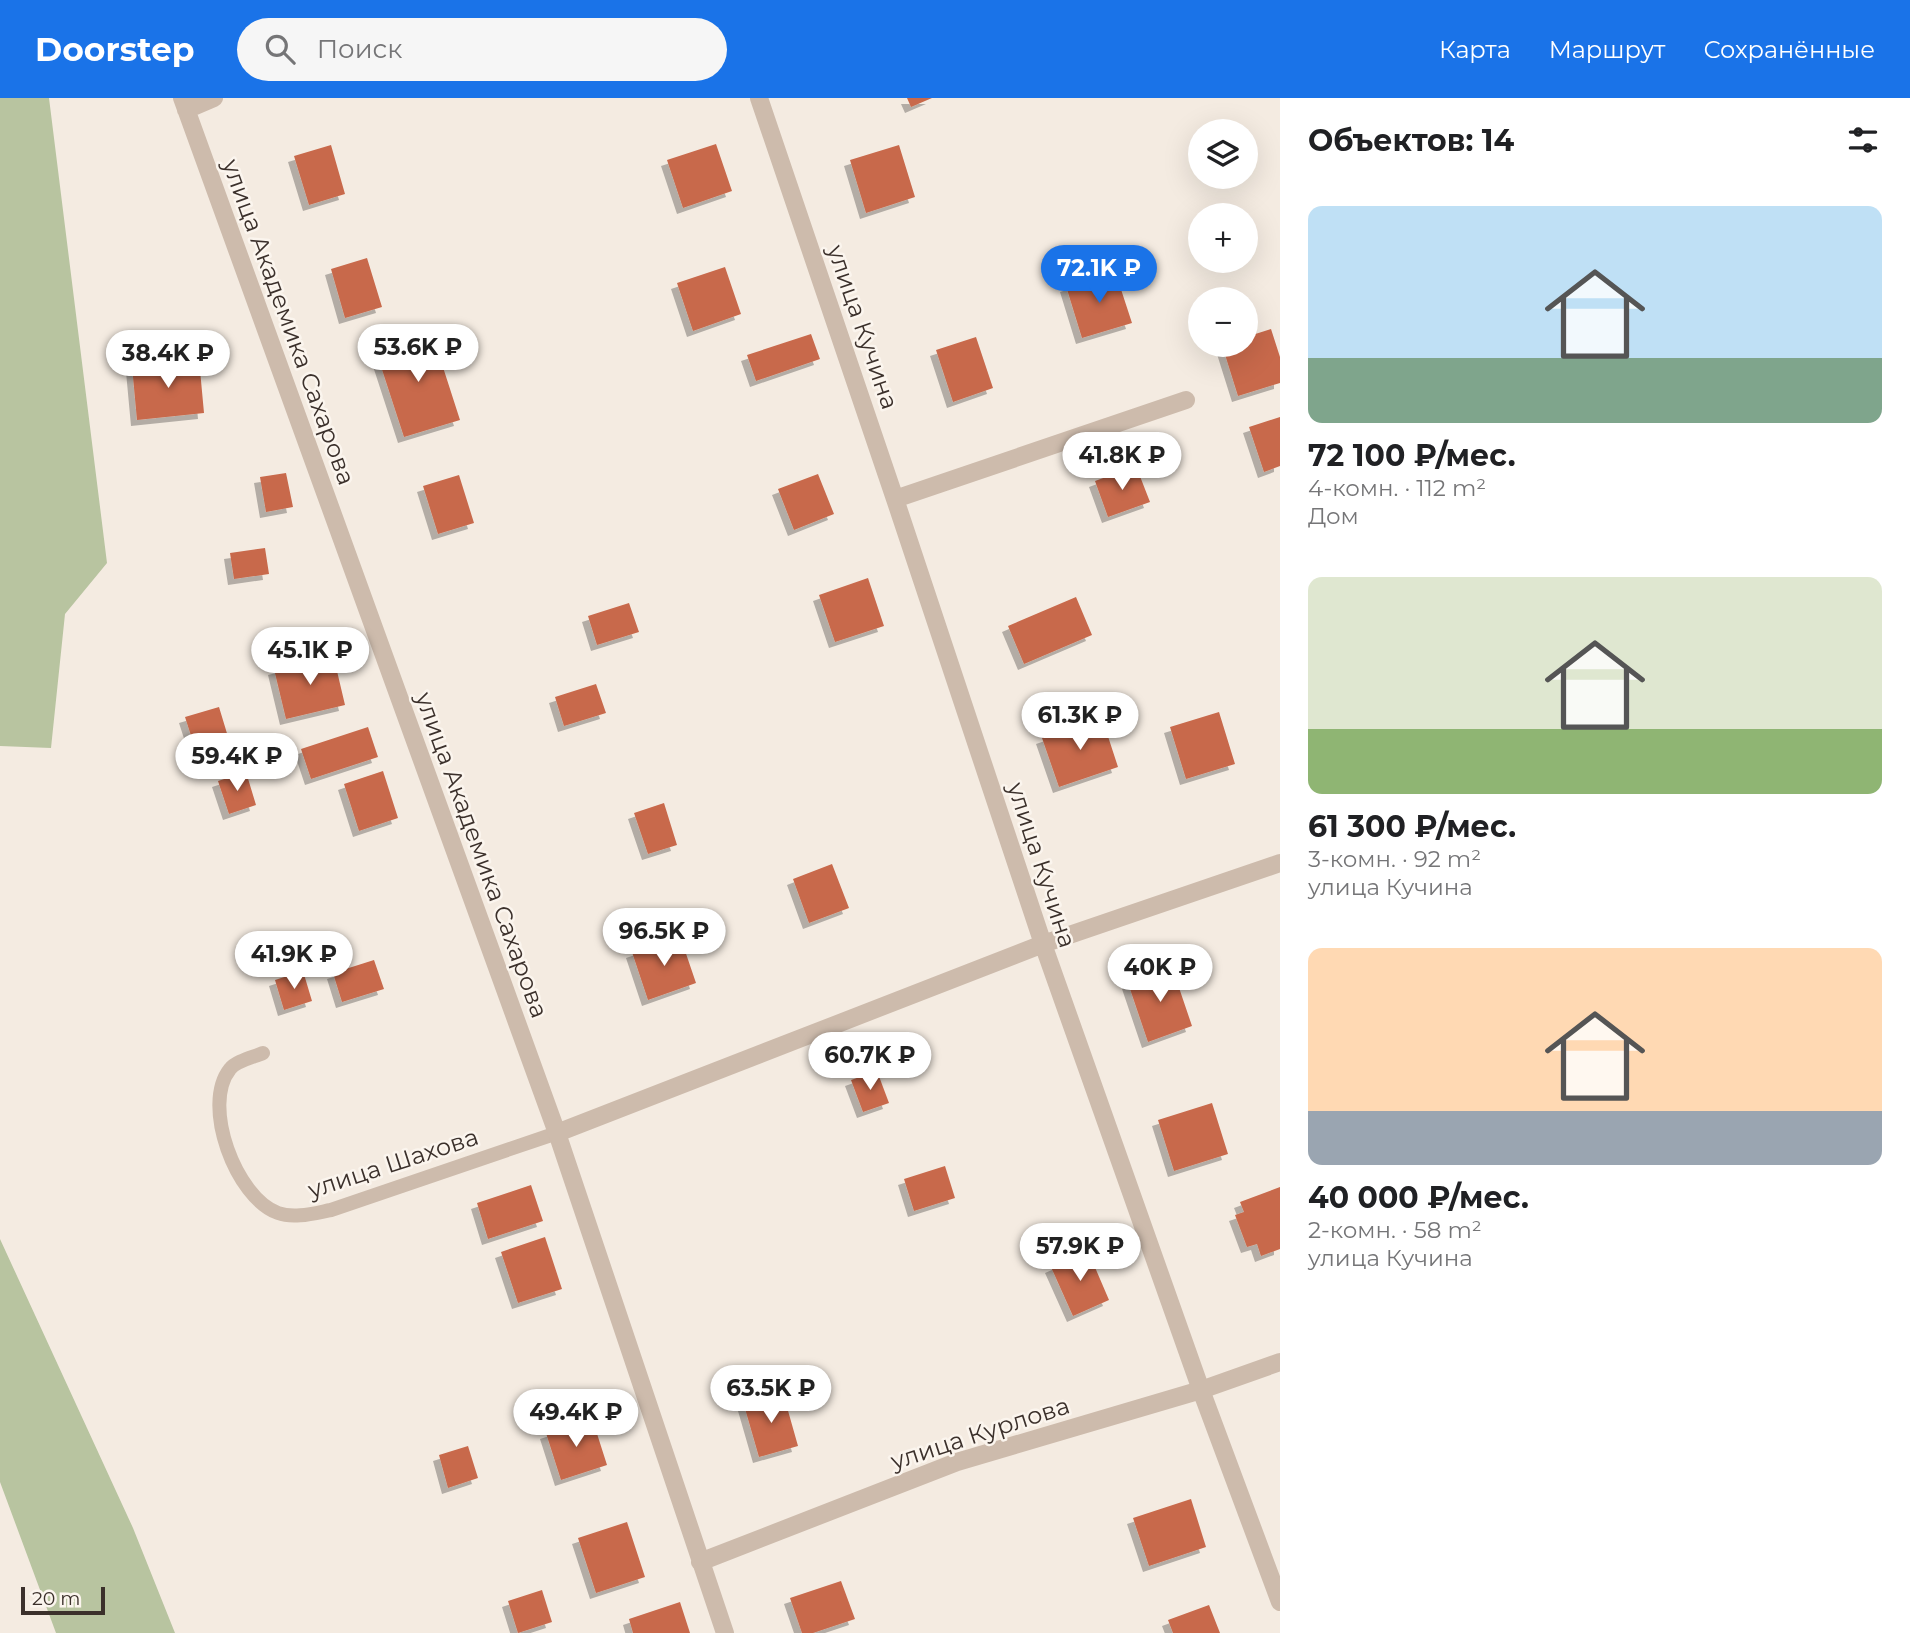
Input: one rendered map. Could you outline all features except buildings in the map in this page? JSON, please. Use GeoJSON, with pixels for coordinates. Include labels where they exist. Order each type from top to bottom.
{"type":"FeatureCollection","features":[{"type":"Feature","properties":{"kind":"street"},"geometry":{"type":"LineString","coordinates":[[184,104],[214,98]]}},
{"type":"Feature","properties":{"kind":"street","name":"улица Кучина"},"geometry":{"type":"LineString","coordinates":[[759,98],[1043,944],[1280,1602]]}},
{"type":"Feature","properties":{"kind":"street","name":"улица Академика Сахарова"},"geometry":{"type":"LineString","coordinates":[[184,104],[557,1133],[725,1633]]}},
{"type":"Feature","properties":{"kind":"street"},"geometry":{"type":"LineString","coordinates":[[895,499],[1186,400]]}},
{"type":"Feature","properties":{"kind":"street"},"geometry":{"type":"LineString","coordinates":[[557,1133],[1043,944],[1280,863]]}},
{"type":"Feature","properties":{"kind":"street","name":"улица Курлова"},"geometry":{"type":"LineString","coordinates":[[700,1562],[957,1462],[1202,1390],[1280,1362]]}},
{"type":"Feature","properties":{"kind":"lane","name":"улица Шахова"},"geometry":{"type":"LineString","coordinates":[[263,1053],[232,1066],[221,1084],[218,1110],[226,1144],[238,1174],[255,1197],[278,1213],[305,1215],[331,1210],[557,1133]]}},
{"type":"Feature","properties":{"kind":"green space"},"geometry":{"type":"Polygon","coordinates":[[[0,98],[49,98],[107,563],[65,614],[51,748],[0,746],[0,98]]]}},
{"type":"Feature","properties":{"kind":"green space"},"geometry":{"type":"Polygon","coordinates":[[[0,1239],[133,1528],[175,1633],[56,1633],[0,1482],[0,1239]]]}}]}
